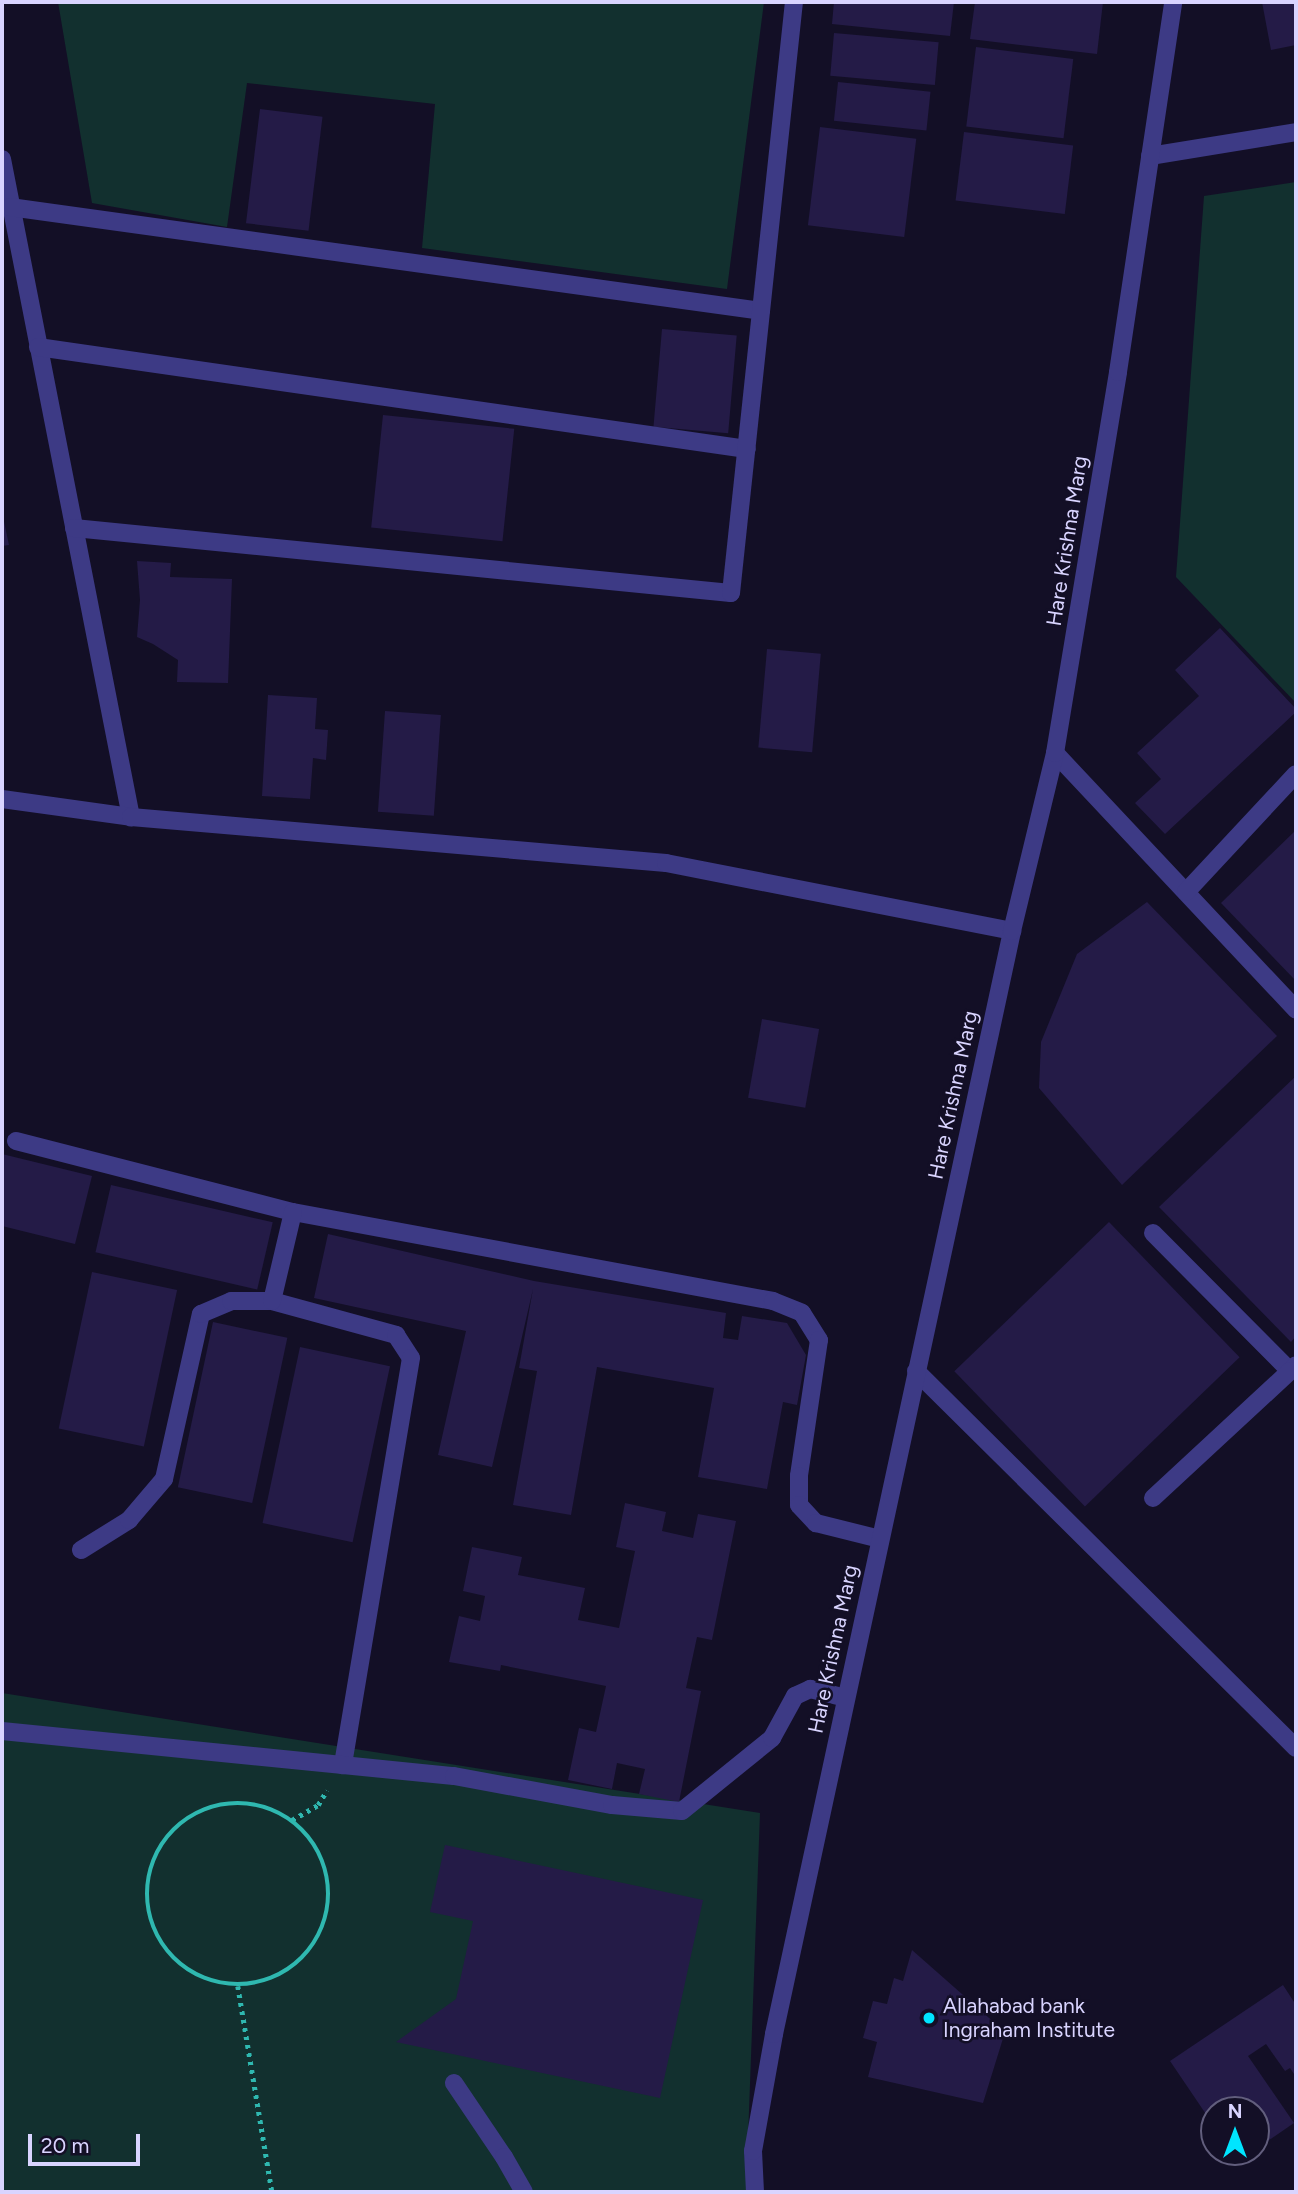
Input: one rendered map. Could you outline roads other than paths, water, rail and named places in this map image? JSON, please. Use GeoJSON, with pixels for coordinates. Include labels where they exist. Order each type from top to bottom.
{"type":"FeatureCollection","features":[{"type":"Feature","properties":{"kind":"street"},"geometry":{"type":"LineString","coordinates":[[74,528],[731,593],[794,2]]}},
{"type":"Feature","properties":{"kind":"street","name":"Hare Krishna Marg"},"geometry":{"type":"LineString","coordinates":[[755,2192],[753,2151],[774,2034],[1012,931],[1055,753],[1116,386],[1173,2]]}},
{"type":"Feature","properties":{"kind":"street"},"geometry":{"type":"LineString","coordinates":[[1150,156],[1296,132]]}},
{"type":"Feature","properties":{"kind":"street"},"geometry":{"type":"LineString","coordinates":[[2,159],[131,817]]}},
{"type":"Feature","properties":{"kind":"street"},"geometry":{"type":"LineString","coordinates":[[10,207],[761,311]]}},
{"type":"Feature","properties":{"kind":"street"},"geometry":{"type":"LineString","coordinates":[[38,347],[747,449]]}},
{"type":"Feature","properties":{"kind":"street"},"geometry":{"type":"LineString","coordinates":[[1055,753],[1296,1010]]}},
{"type":"Feature","properties":{"kind":"street"},"geometry":{"type":"LineString","coordinates":[[1186,892],[1296,774]]}},
{"type":"Feature","properties":{"kind":"street"},"geometry":{"type":"LineString","coordinates":[[2,799],[131,817],[666,863],[1012,931]]}},
{"type":"Feature","properties":{"kind":"street"},"geometry":{"type":"LineString","coordinates":[[16,1141],[293,1212],[773,1301],[802,1312],[819,1340],[810,1420],[799,1476],[799,1505],[816,1523],[880,1539]]}},
{"type":"Feature","properties":{"kind":"street"},"geometry":{"type":"LineString","coordinates":[[272,1301],[293,1212]]}},
{"type":"Feature","properties":{"kind":"street"},"geometry":{"type":"LineString","coordinates":[[1153,1233],[1293,1368],[1153,1498]]}},
{"type":"Feature","properties":{"kind":"street"},"geometry":{"type":"LineString","coordinates":[[81,1550],[130,1520],[164,1479],[201,1314],[231,1301],[272,1301],[396,1335],[411,1358],[343,1765]]}},
{"type":"Feature","properties":{"kind":"street"},"geometry":{"type":"LineString","coordinates":[[916,1371],[1296,1748]]}},
{"type":"Feature","properties":{"kind":"street"},"geometry":{"type":"LineString","coordinates":[[2,1731],[454,1776],[612,1805],[682,1811],[772,1738],[795,1696],[810,1689],[846,1698]]}},
{"type":"Feature","properties":{"kind":"street"},"geometry":{"type":"LineString","coordinates":[[454,2083],[504,2157],[523,2192]]}},
{"type":"Feature","properties":{"kind":"place","name":"Allahabad bank Ingraham Institute"},"geometry":{"type":"Point","coordinates":[929,2018]}}]}
